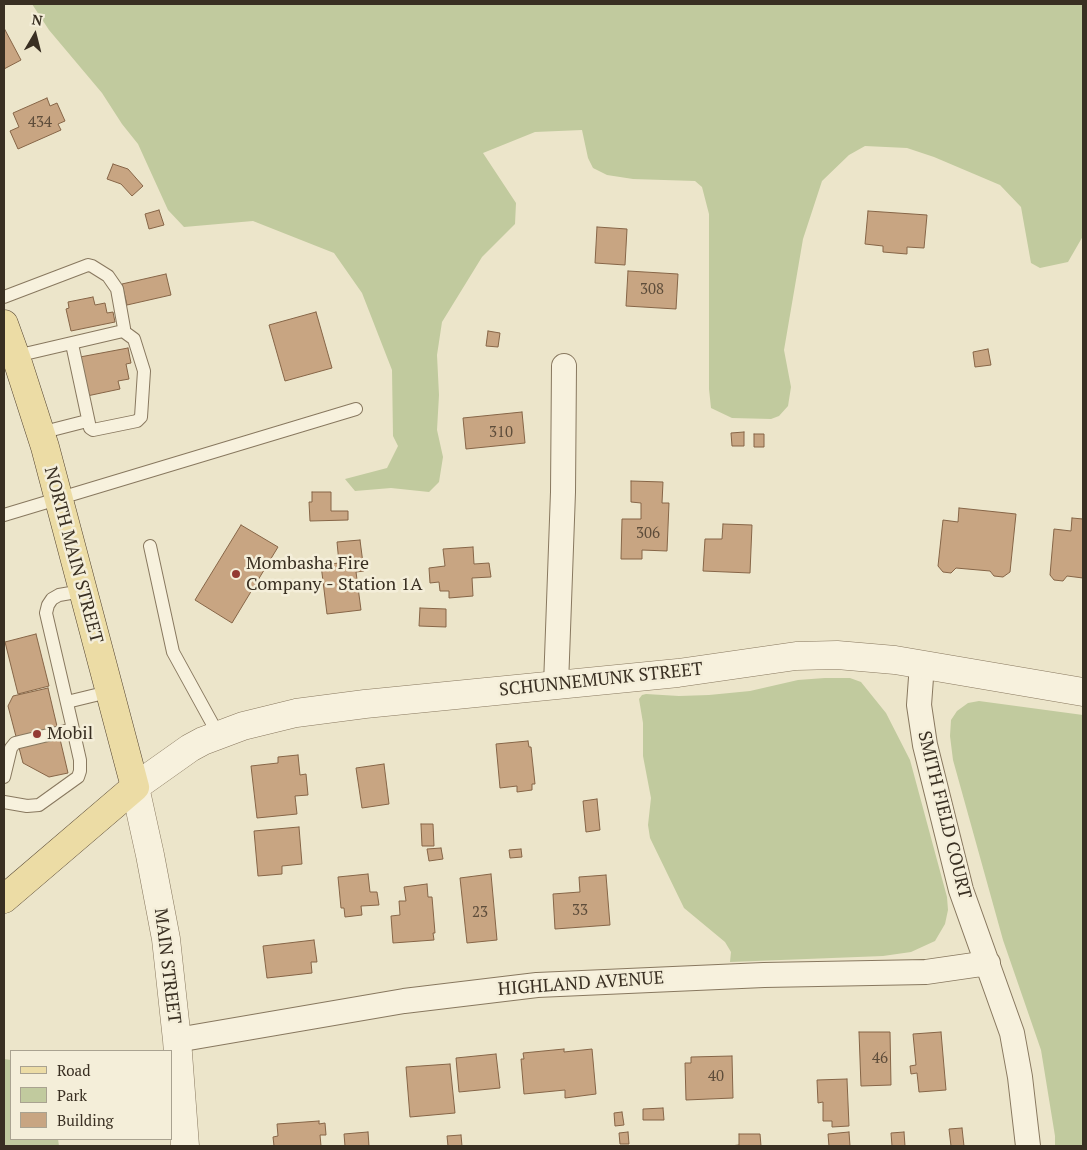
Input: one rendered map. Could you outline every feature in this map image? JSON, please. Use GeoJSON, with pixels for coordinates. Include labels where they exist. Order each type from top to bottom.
{"type":"FeatureCollection","features":[{"type":"Feature","properties":{"kind":"main road","name":"NORTH MAIN STREET"},"geometry":{"type":"LineString","coordinates":[[4,324],[40,433],[135,788]]}},
{"type":"Feature","properties":{"kind":"main road"},"geometry":{"type":"LineString","coordinates":[[6,891],[135,788]]}},
{"type":"Feature","properties":{"kind":"street"},"geometry":{"type":"LineString","coordinates":[[556,685],[563,492],[564,366]]}},
{"type":"Feature","properties":{"kind":"street","name":"SCHUNNEMUNK STREET"},"geometry":{"type":"LineString","coordinates":[[135,788],[190,748],[218,734],[296,713],[365,704],[678,673],[796,656],[837,655],[895,660],[1083,692]]}},
{"type":"Feature","properties":{"kind":"street","name":"SMITH FIELD COURT"},"geometry":{"type":"LineString","coordinates":[[922,664],[919,705],[925,745],[962,890],[1012,1033],[1020,1077],[1028,1146]]}},
{"type":"Feature","properties":{"kind":"street","name":"MAIN STREET"},"geometry":{"type":"LineString","coordinates":[[135,788],[166,939],[177,1040],[185,1146]]}},
{"type":"Feature","properties":{"kind":"street","name":"HIGHLAND AVENUE"},"geometry":{"type":"LineString","coordinates":[[177,1040],[404,1001],[537,985],[764,975],[926,972],[988,963]]}},
{"type":"Feature","properties":{"kind":"lane"},"geometry":{"type":"LineString","coordinates":[[4,297],[84,266],[92,266],[108,276],[116,284],[123,331]]}},
{"type":"Feature","properties":{"kind":"lane"},"geometry":{"type":"LineString","coordinates":[[16,356],[123,331]]}},
{"type":"Feature","properties":{"kind":"lane"},"geometry":{"type":"LineString","coordinates":[[72,344],[90,428],[93,430],[140,419],[144,371],[134,339],[123,331]]}},
{"type":"Feature","properties":{"kind":"lane"},"geometry":{"type":"LineString","coordinates":[[4,515],[356,409]]}},
{"type":"Feature","properties":{"kind":"lane"},"geometry":{"type":"LineString","coordinates":[[40,433],[87,421]]}},
{"type":"Feature","properties":{"kind":"lane"},"geometry":{"type":"LineString","coordinates":[[150,546],[173,652],[218,734]]}},
{"type":"Feature","properties":{"kind":"lane"},"geometry":{"type":"LineString","coordinates":[[4,802],[27,806],[39,805],[78,777],[80,766],[73,729],[46,608],[55,597],[82,590]]}},
{"type":"Feature","properties":{"kind":"lane"},"geometry":{"type":"LineString","coordinates":[[67,702],[108,692]]}},
{"type":"Feature","properties":{"kind":"lane"},"geometry":{"type":"LineString","coordinates":[[5,770],[11,748],[15,743],[73,729]]}},
{"type":"Feature","properties":{"kind":"green space"},"geometry":{"type":"Polygon","coordinates":[[[32,4],[1083,4],[1083,236],[1068,262],[1040,268],[1031,263],[1021,207],[1000,185],[934,157],[907,148],[865,146],[849,155],[822,181],[803,239],[784,350],[791,387],[788,406],[779,416],[771,419],[732,418],[711,408],[709,389],[709,214],[702,187],[695,181],[633,179],[607,175],[593,168],[588,158],[582,130],[535,132],[483,153],[516,203],[515,224],[482,257],[442,322],[437,355],[439,395],[437,430],[443,457],[439,482],[429,492],[391,488],[355,491],[345,479],[387,468],[398,446],[393,436],[392,370],[362,293],[334,253],[253,221],[184,227],[168,210],[138,144],[122,124],[102,93],[49,30],[32,4]]]}},
{"type":"Feature","properties":{"kind":"green space"},"geometry":{"type":"Polygon","coordinates":[[[850,678],[861,682],[886,713],[910,760],[947,897],[948,910],[945,924],[935,941],[911,952],[883,956],[730,962],[731,952],[725,942],[684,908],[650,838],[648,825],[651,798],[643,756],[643,723],[639,699],[642,695],[646,694],[679,696],[750,691],[798,680],[850,678]]]}},
{"type":"Feature","properties":{"kind":"green space"},"geometry":{"type":"Polygon","coordinates":[[[979,701],[1083,715],[1083,1146],[1055,1146],[1041,1050],[1003,940],[953,760],[950,736],[951,720],[957,711],[968,703],[979,701]]]}},
{"type":"Feature","properties":{"kind":"green space"},"geometry":{"type":"Polygon","coordinates":[[[4,1059],[10,1060],[10,1140],[58,1140],[59,1146],[4,1146],[4,1059]]]}},
{"type":"Feature","properties":{"kind":"building"},"geometry":{"type":"Polygon","coordinates":[[[4,28],[21,60],[4,69],[4,28]]]}},
{"type":"Feature","properties":{"kind":"building"},"geometry":{"type":"Polygon","coordinates":[[[47,98],[50,106],[57,103],[65,121],[58,124],[61,130],[18,149],[10,131],[19,127],[13,113],[47,98]]]}},
{"type":"Feature","properties":{"kind":"building"},"geometry":{"type":"Polygon","coordinates":[[[113,164],[128,169],[143,186],[132,196],[121,184],[107,179],[113,164]]]}},
{"type":"Feature","properties":{"kind":"building"},"geometry":{"type":"Polygon","coordinates":[[[159,210],[164,225],[149,229],[145,214],[159,210]]]}},
{"type":"Feature","properties":{"kind":"building"},"geometry":{"type":"Polygon","coordinates":[[[868,211],[927,215],[924,248],[907,247],[907,254],[883,252],[883,246],[865,244],[868,211]]]}},
{"type":"Feature","properties":{"kind":"building"},"geometry":{"type":"Polygon","coordinates":[[[597,227],[627,229],[625,265],[595,263],[597,227]]]}},
{"type":"Feature","properties":{"kind":"building"},"geometry":{"type":"Polygon","coordinates":[[[628,271],[678,274],[676,309],[626,306],[628,271]]]}},
{"type":"Feature","properties":{"kind":"building"},"geometry":{"type":"Polygon","coordinates":[[[166,274],[171,295],[127,305],[122,284],[166,274]]]}},
{"type":"Feature","properties":{"kind":"building"},"geometry":{"type":"Polygon","coordinates":[[[93,297],[95,305],[105,303],[107,313],[113,312],[115,322],[71,331],[66,309],[69,308],[68,302],[93,297]]]}},
{"type":"Feature","properties":{"kind":"building"},"geometry":{"type":"Polygon","coordinates":[[[316,312],[332,368],[285,381],[269,325],[316,312]]]}},
{"type":"Feature","properties":{"kind":"building"},"geometry":{"type":"Polygon","coordinates":[[[488,331],[500,333],[498,347],[486,346],[488,331]]]}},
{"type":"Feature","properties":{"kind":"building"},"geometry":{"type":"Polygon","coordinates":[[[128,348],[131,363],[126,364],[129,379],[118,381],[120,389],[87,396],[80,357],[128,348]]]}},
{"type":"Feature","properties":{"kind":"building"},"geometry":{"type":"Polygon","coordinates":[[[988,349],[991,365],[975,367],[973,352],[988,349]]]}},
{"type":"Feature","properties":{"kind":"building"},"geometry":{"type":"Polygon","coordinates":[[[522,412],[525,443],[466,449],[463,418],[522,412]]]}},
{"type":"Feature","properties":{"kind":"building"},"geometry":{"type":"Polygon","coordinates":[[[744,432],[744,446],[732,446],[731,433],[744,432]]]}},
{"type":"Feature","properties":{"kind":"building"},"geometry":{"type":"Polygon","coordinates":[[[754,434],[764,434],[764,447],[754,447],[754,434]]]}},
{"type":"Feature","properties":{"kind":"building"},"geometry":{"type":"Polygon","coordinates":[[[631,481],[663,482],[662,503],[669,503],[667,551],[642,550],[642,559],[621,559],[622,519],[641,519],[641,503],[631,502],[631,481]]]}},
{"type":"Feature","properties":{"kind":"building"},"geometry":{"type":"Polygon","coordinates":[[[312,492],[331,492],[331,511],[348,511],[348,520],[310,521],[309,502],[312,502],[312,492]]]}},
{"type":"Feature","properties":{"kind":"building"},"geometry":{"type":"Polygon","coordinates":[[[959,508],[1016,514],[1010,572],[1003,577],[994,576],[990,571],[956,568],[951,573],[943,572],[938,566],[943,520],[958,522],[959,508]]]}},
{"type":"Feature","properties":{"kind":"building"},"geometry":{"type":"Polygon","coordinates":[[[1072,518],[1083,519],[1083,578],[1067,576],[1063,581],[1054,580],[1050,575],[1054,529],[1071,531],[1072,518]]]}},
{"type":"Feature","properties":{"kind":"building"},"geometry":{"type":"Polygon","coordinates":[[[723,524],[752,525],[750,573],[703,571],[705,539],[722,539],[723,524]]]}},
{"type":"Feature","properties":{"kind":"building","name":"Mombasha Fire Company - Station 1A"},"geometry":{"type":"Polygon","coordinates":[[[241,525],[278,547],[232,623],[195,600],[241,525]]]}},
{"type":"Feature","properties":{"kind":"building"},"geometry":{"type":"Polygon","coordinates":[[[360,540],[364,571],[356,572],[361,610],[327,614],[321,565],[339,563],[337,542],[360,540]]]}},
{"type":"Feature","properties":{"kind":"building"},"geometry":{"type":"Polygon","coordinates":[[[473,547],[474,564],[489,563],[491,577],[472,578],[473,596],[449,598],[449,591],[440,591],[439,582],[430,583],[429,568],[445,566],[443,549],[473,547]]]}},
{"type":"Feature","properties":{"kind":"building"},"geometry":{"type":"Polygon","coordinates":[[[420,608],[446,609],[446,627],[419,626],[420,608]]]}},
{"type":"Feature","properties":{"kind":"building"},"geometry":{"type":"Polygon","coordinates":[[[36,634],[49,686],[18,694],[5,642],[36,634]]]}},
{"type":"Feature","properties":{"kind":"building","name":"Mobil"},"geometry":{"type":"Polygon","coordinates":[[[48,688],[68,773],[49,777],[23,763],[8,706],[13,696],[48,688]]]}},
{"type":"Feature","properties":{"kind":"building"},"geometry":{"type":"Polygon","coordinates":[[[528,741],[529,747],[531,747],[535,784],[532,784],[532,790],[517,792],[517,786],[500,788],[496,744],[528,741]]]}},
{"type":"Feature","properties":{"kind":"building"},"geometry":{"type":"Polygon","coordinates":[[[298,755],[300,775],[306,774],[308,795],[295,796],[297,814],[257,818],[251,766],[278,763],[278,757],[298,755]]]}},
{"type":"Feature","properties":{"kind":"building"},"geometry":{"type":"Polygon","coordinates":[[[384,764],[389,804],[362,808],[356,768],[384,764]]]}},
{"type":"Feature","properties":{"kind":"building"},"geometry":{"type":"Polygon","coordinates":[[[597,799],[600,830],[586,832],[583,801],[597,799]]]}},
{"type":"Feature","properties":{"kind":"building"},"geometry":{"type":"Polygon","coordinates":[[[421,824],[433,824],[434,846],[422,846],[421,824]]]}},
{"type":"Feature","properties":{"kind":"building"},"geometry":{"type":"Polygon","coordinates":[[[299,827],[302,864],[282,866],[282,874],[258,876],[254,831],[299,827]]]}},
{"type":"Feature","properties":{"kind":"building"},"geometry":{"type":"Polygon","coordinates":[[[441,848],[443,859],[429,861],[427,849],[441,848]]]}},
{"type":"Feature","properties":{"kind":"building"},"geometry":{"type":"Polygon","coordinates":[[[521,849],[522,857],[510,858],[509,850],[521,849]]]}},
{"type":"Feature","properties":{"kind":"building"},"geometry":{"type":"Polygon","coordinates":[[[368,874],[370,892],[377,892],[379,905],[361,906],[362,915],[345,917],[344,908],[341,908],[338,877],[368,874]]]}},
{"type":"Feature","properties":{"kind":"building"},"geometry":{"type":"Polygon","coordinates":[[[491,874],[497,940],[467,943],[460,878],[491,874]]]}},
{"type":"Feature","properties":{"kind":"building"},"geometry":{"type":"Polygon","coordinates":[[[606,875],[610,925],[555,929],[553,894],[580,892],[579,877],[606,875]]]}},
{"type":"Feature","properties":{"kind":"building"},"geometry":{"type":"Polygon","coordinates":[[[427,884],[428,897],[432,897],[434,940],[393,943],[391,916],[400,915],[399,901],[406,901],[404,887],[427,884]]]}},
{"type":"Feature","properties":{"kind":"building"},"geometry":{"type":"Polygon","coordinates":[[[314,940],[317,962],[311,962],[312,973],[267,978],[263,946],[314,940]]]}},
{"type":"Feature","properties":{"kind":"building"},"geometry":{"type":"Polygon","coordinates":[[[859,1032],[890,1032],[891,1085],[861,1086],[859,1032]]]}},
{"type":"Feature","properties":{"kind":"building"},"geometry":{"type":"Polygon","coordinates":[[[941,1032],[946,1090],[919,1092],[917,1073],[911,1074],[910,1066],[916,1065],[913,1034],[941,1032]]]}},
{"type":"Feature","properties":{"kind":"building"},"geometry":{"type":"Polygon","coordinates":[[[564,1049],[564,1052],[592,1049],[596,1094],[565,1098],[565,1090],[524,1094],[521,1059],[524,1059],[523,1053],[564,1049]]]}},
{"type":"Feature","properties":{"kind":"building"},"geometry":{"type":"Polygon","coordinates":[[[496,1054],[500,1088],[459,1092],[456,1058],[496,1054]]]}},
{"type":"Feature","properties":{"kind":"building"},"geometry":{"type":"Polygon","coordinates":[[[732,1056],[733,1098],[686,1100],[685,1063],[691,1063],[691,1057],[732,1056]]]}},
{"type":"Feature","properties":{"kind":"building"},"geometry":{"type":"Polygon","coordinates":[[[450,1064],[455,1113],[410,1117],[406,1067],[450,1064]]]}},
{"type":"Feature","properties":{"kind":"building"},"geometry":{"type":"Polygon","coordinates":[[[847,1079],[849,1126],[832,1127],[832,1121],[823,1121],[823,1102],[818,1103],[817,1080],[847,1079]]]}},
{"type":"Feature","properties":{"kind":"building"},"geometry":{"type":"Polygon","coordinates":[[[663,1108],[664,1120],[643,1120],[643,1109],[663,1108]]]}},
{"type":"Feature","properties":{"kind":"building"},"geometry":{"type":"Polygon","coordinates":[[[622,1112],[624,1125],[615,1126],[614,1113],[622,1112]]]}},
{"type":"Feature","properties":{"kind":"building"},"geometry":{"type":"Polygon","coordinates":[[[319,1121],[319,1124],[325,1123],[326,1135],[320,1135],[321,1146],[274,1146],[273,1137],[278,1136],[277,1124],[319,1121]]]}},
{"type":"Feature","properties":{"kind":"building"},"geometry":{"type":"Polygon","coordinates":[[[962,1128],[964,1146],[951,1146],[949,1129],[962,1128]]]}},
{"type":"Feature","properties":{"kind":"building"},"geometry":{"type":"Polygon","coordinates":[[[368,1132],[369,1146],[345,1146],[344,1134],[368,1132]]]}},
{"type":"Feature","properties":{"kind":"building"},"geometry":{"type":"Polygon","coordinates":[[[628,1132],[629,1144],[620,1144],[619,1133],[628,1132]]]}},
{"type":"Feature","properties":{"kind":"building"},"geometry":{"type":"Polygon","coordinates":[[[849,1132],[850,1146],[829,1146],[828,1134],[849,1132]]]}},
{"type":"Feature","properties":{"kind":"building"},"geometry":{"type":"Polygon","coordinates":[[[904,1132],[905,1146],[892,1146],[891,1133],[904,1132]]]}},
{"type":"Feature","properties":{"kind":"building"},"geometry":{"type":"Polygon","coordinates":[[[739,1134],[760,1134],[761,1146],[730,1146],[739,1145],[739,1134]]]}},
{"type":"Feature","properties":{"kind":"building"},"geometry":{"type":"Polygon","coordinates":[[[461,1135],[462,1146],[448,1146],[447,1136],[461,1135]]]}},
{"type":"Feature","properties":{"kind":"place","name":"Mombasha Fire Company - Station 1A"},"geometry":{"type":"Point","coordinates":[236,574]}},
{"type":"Feature","properties":{"kind":"place","name":"Mobil"},"geometry":{"type":"Point","coordinates":[37,734]}}]}
